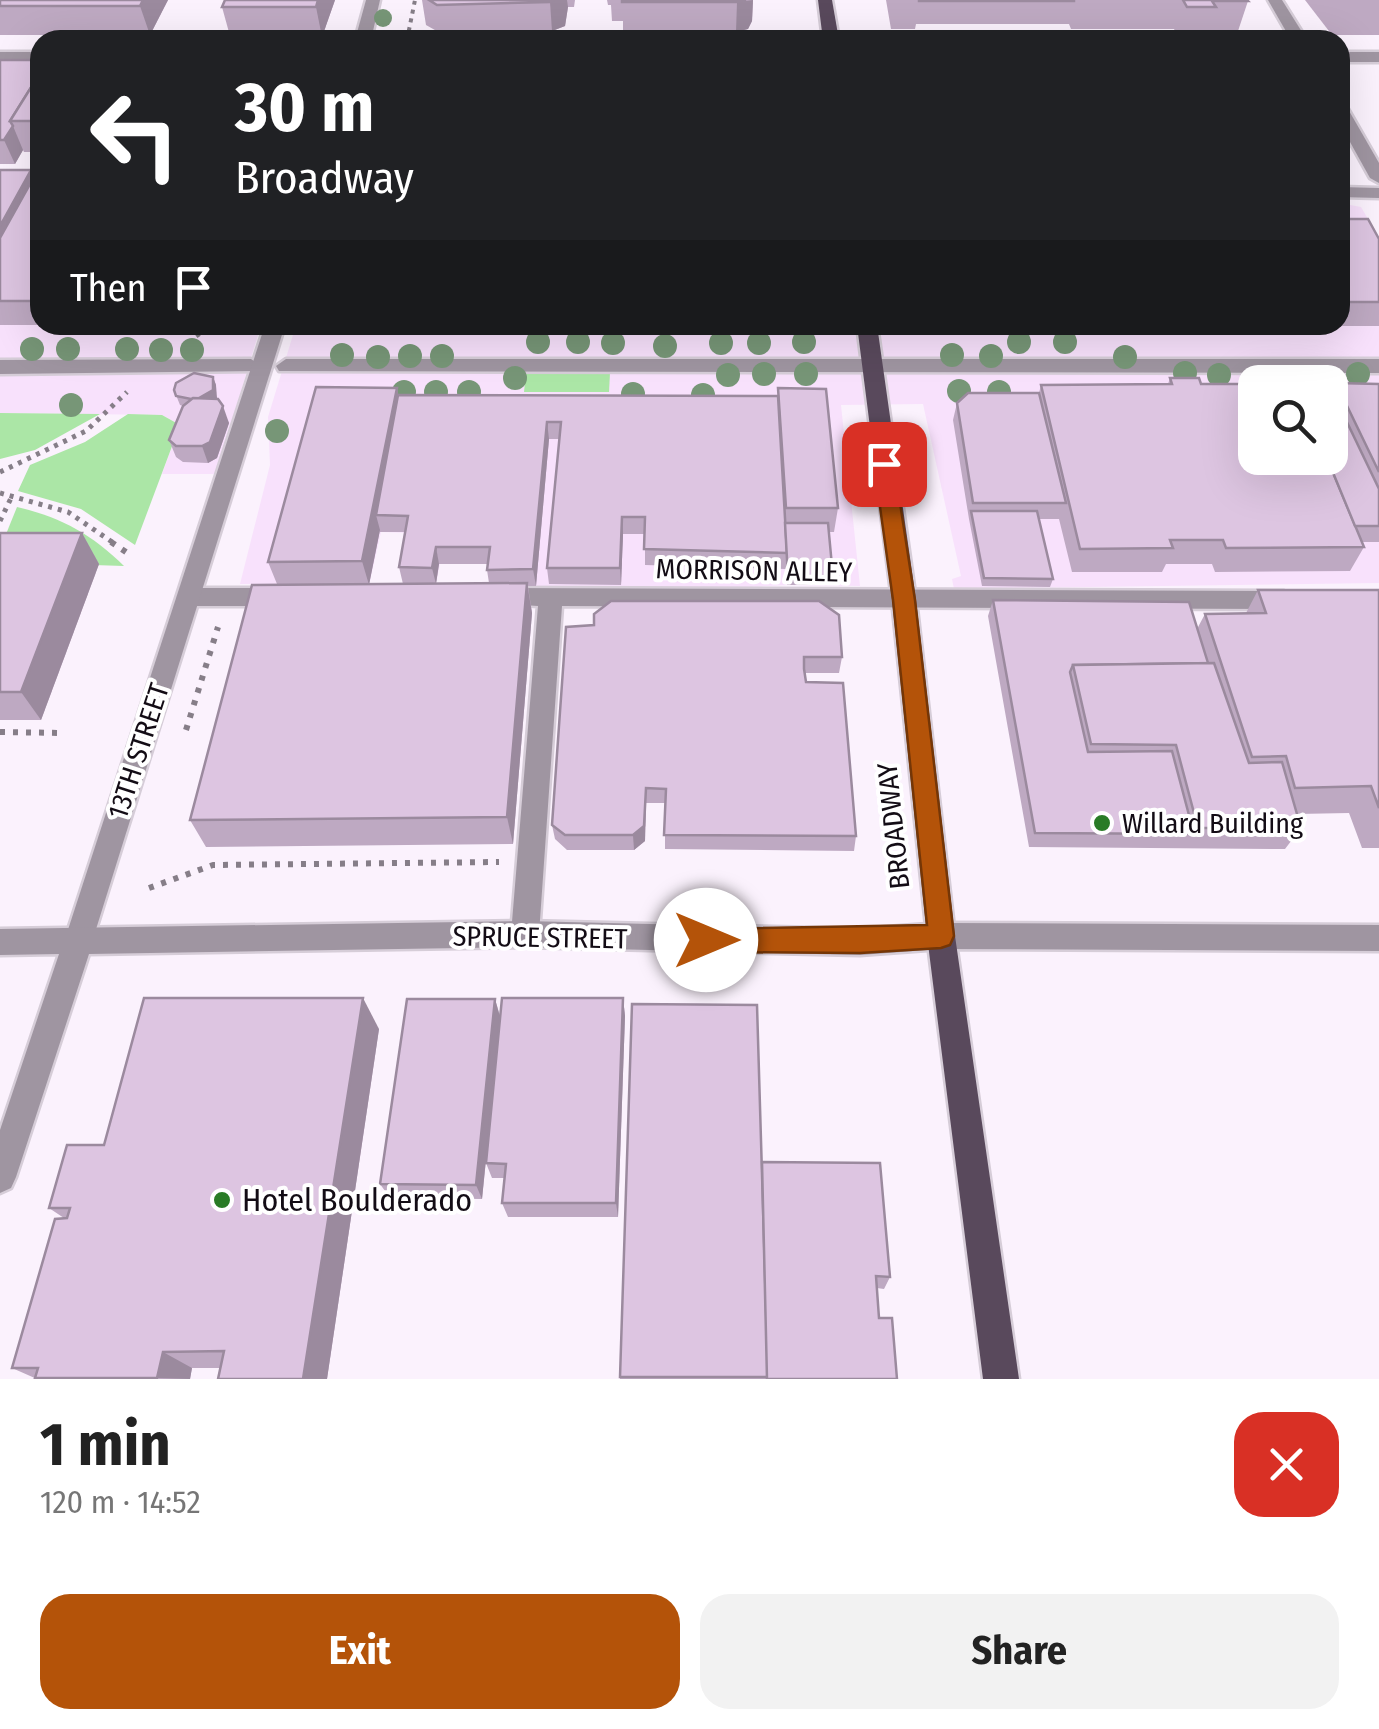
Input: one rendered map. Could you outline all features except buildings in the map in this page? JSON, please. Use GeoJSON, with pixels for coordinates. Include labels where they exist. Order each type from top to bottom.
{"type":"FeatureCollection","features":[{"type":"Feature","properties":{"kind":"main road"},"geometry":{"type":"LineString","coordinates":[[824,0],[829,30]]}},
{"type":"Feature","properties":{"kind":"main road","name":"BROADWAY"},"geometry":{"type":"LineString","coordinates":[[868,335],[904,600],[941,936],[1001,1379]]}},
{"type":"Feature","properties":{"kind":"street"},"geometry":{"type":"LineString","coordinates":[[365,30],[373,0]]}},
{"type":"Feature","properties":{"kind":"street"},"geometry":{"type":"LineString","coordinates":[[1275,0],[1293,30]]}},
{"type":"Feature","properties":{"kind":"street"},"geometry":{"type":"LineString","coordinates":[[1350,57],[1379,57]]}},
{"type":"Feature","properties":{"kind":"street"},"geometry":{"type":"LineString","coordinates":[[0,58],[30,58]]}},
{"type":"Feature","properties":{"kind":"street"},"geometry":{"type":"LineString","coordinates":[[1350,127],[1379,178]]}},
{"type":"Feature","properties":{"kind":"street"},"geometry":{"type":"LineString","coordinates":[[1350,192],[1379,192]]}},
{"type":"Feature","properties":{"kind":"street","name":"13TH STREET"},"geometry":{"type":"LineString","coordinates":[[0,1176],[272,335]]}},
{"type":"Feature","properties":{"kind":"street"},"geometry":{"type":"LineString","coordinates":[[0,367],[251,366]]}},
{"type":"Feature","properties":{"kind":"street"},"geometry":{"type":"LineString","coordinates":[[286,366],[1379,366]]}},
{"type":"Feature","properties":{"kind":"street"},"geometry":{"type":"LineString","coordinates":[[189,597],[306,597]]}},
{"type":"Feature","properties":{"kind":"street","name":"MORRISON ALLEY"},"geometry":{"type":"LineString","coordinates":[[476,597],[1302,600]]}},
{"type":"Feature","properties":{"kind":"street"},"geometry":{"type":"LineString","coordinates":[[525,934],[551,598]]}},
{"type":"Feature","properties":{"kind":"street","name":"SPRUCE STREET"},"geometry":{"type":"LineString","coordinates":[[0,942],[525,934],[860,942],[941,936],[1379,938]]}},
{"type":"Feature","properties":{"kind":"path"},"geometry":{"type":"LineString","coordinates":[[409,30],[415,0]]}},
{"type":"Feature","properties":{"kind":"path"},"geometry":{"type":"LineString","coordinates":[[0,472],[73,441],[112,414],[144,366]]}},
{"type":"Feature","properties":{"kind":"path"},"geometry":{"type":"LineString","coordinates":[[0,493],[68,512],[128,554]]}},
{"type":"Feature","properties":{"kind":"path"},"geometry":{"type":"LineString","coordinates":[[0,521],[12,496]]}},
{"type":"Feature","properties":{"kind":"path"},"geometry":{"type":"LineString","coordinates":[[0,732],[64,733]]}},
{"type":"Feature","properties":{"kind":"path"},"geometry":{"type":"LineString","coordinates":[[149,888],[213,866],[507,862]]}},
{"type":"Feature","properties":{"kind":"shaded area"},"geometry":{"type":"Polygon","coordinates":[[[0,200],[30,294],[30,335],[258,335],[216,474],[162,474],[180,425],[162,415],[0,413],[0,200]]]}},
{"type":"Feature","properties":{"kind":"shaded area"},"geometry":{"type":"Polygon","coordinates":[[[1350,205],[1361,207],[1379,238],[1379,583],[954,589],[952,579],[961,576],[923,404],[841,405],[860,586],[787,585],[551,597],[536,586],[490,586],[492,564],[440,564],[436,584],[403,584],[412,533],[381,532],[369,585],[240,584],[270,465],[268,417],[293,335],[1350,335],[1350,205]]]}},
{"type":"Feature","properties":{"kind":"green space"},"geometry":{"type":"Polygon","coordinates":[[[526,373],[610,373],[609,392],[524,392],[526,373]]]}},
{"type":"Feature","properties":{"kind":"green space"},"geometry":{"type":"Polygon","coordinates":[[[0,413],[100,414],[35,450],[0,459],[0,413]]]}},
{"type":"Feature","properties":{"kind":"green space"},"geometry":{"type":"Polygon","coordinates":[[[128,414],[162,415],[180,425],[135,545],[81,509],[18,491],[30,465],[85,442],[128,414]]]}},
{"type":"Feature","properties":{"kind":"green space"},"geometry":{"type":"Polygon","coordinates":[[[17,507],[75,528],[124,566],[0,562],[0,549],[17,507]]]}},
{"type":"Feature","properties":{"kind":"place","name":"Willard Building"},"geometry":{"type":"Point","coordinates":[1102,823]}},
{"type":"Feature","properties":{"kind":"place","name":"Hotel Boulderado"},"geometry":{"type":"Point","coordinates":[222,1200]}},
{"type":"Feature","properties":{"kind":"route"},"geometry":{"type":"LineString","coordinates":[[706,940],[860,942],[941,936],[904,600],[884,464]]}}]}
